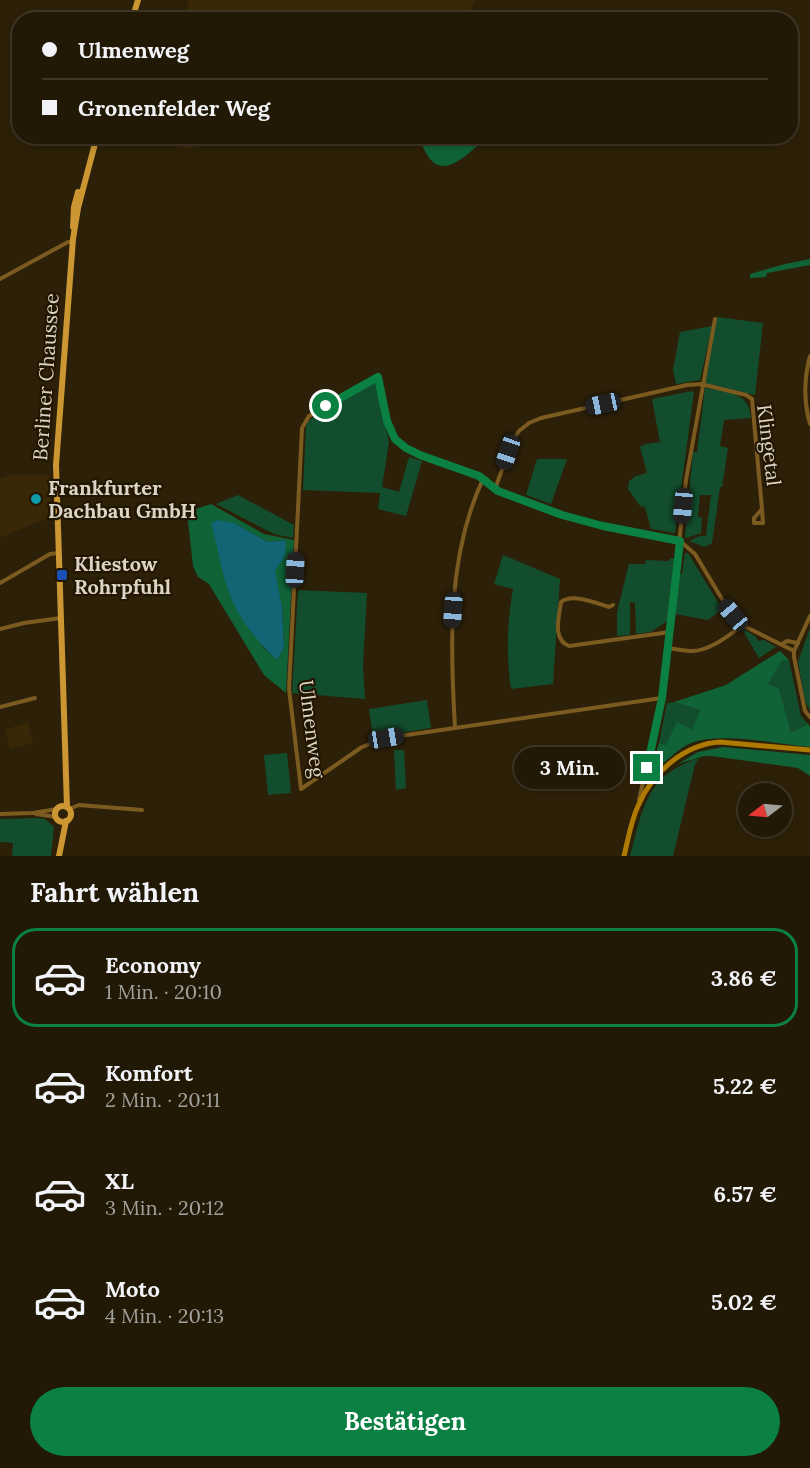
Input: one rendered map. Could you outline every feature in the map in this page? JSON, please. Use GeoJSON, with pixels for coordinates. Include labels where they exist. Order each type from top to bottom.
{"type":"FeatureCollection","features":[{"type":"Feature","properties":{"kind":"main road","name":"Berliner Chaussee"},"geometry":{"type":"LineString","coordinates":[[63,808],[66,775],[56,447],[72,241],[94,144]]}},
{"type":"Feature","properties":{"kind":"main road"},"geometry":{"type":"LineString","coordinates":[[624,856],[637,807],[651,785],[677,757],[699,746],[720,742],[810,750]]}},
{"type":"Feature","properties":{"kind":"main road"},"geometry":{"type":"LineString","coordinates":[[61,820],[71,817],[63,808]]}},
{"type":"Feature","properties":{"kind":"main road"},"geometry":{"type":"LineString","coordinates":[[59,855],[63,808]]}},
{"type":"Feature","properties":{"kind":"street"},"geometry":{"type":"LineString","coordinates":[[0,279],[72,241]]}},
{"type":"Feature","properties":{"kind":"street"},"geometry":{"type":"LineString","coordinates":[[637,807],[662,698],[686,480],[701,384],[715,319]]}},
{"type":"Feature","properties":{"kind":"street"},"geometry":{"type":"LineString","coordinates":[[810,356],[807,366],[806,399],[810,424]]}},
{"type":"Feature","properties":{"kind":"street","name":"Ulmenweg"},"geometry":{"type":"LineString","coordinates":[[483,479],[420,455],[395,439],[387,421],[378,377],[309,416],[302,428],[289,689],[301,789],[362,747],[374,742],[455,727],[662,698]]}},
{"type":"Feature","properties":{"kind":"street"},"geometry":{"type":"LineString","coordinates":[[495,489],[512,442],[519,431],[529,423],[582,408],[701,384]]}},
{"type":"Feature","properties":{"kind":"street","name":"Klingetal"},"geometry":{"type":"LineString","coordinates":[[701,384],[746,395],[752,399],[762,508]]}},
{"type":"Feature","properties":{"kind":"street"},"geometry":{"type":"LineString","coordinates":[[455,727],[451,652],[455,588],[468,520],[483,479],[495,489],[562,515],[603,526],[680,541],[695,554],[725,604],[742,625],[794,651]]}},
{"type":"Feature","properties":{"kind":"street"},"geometry":{"type":"LineString","coordinates":[[0,583],[50,554],[59,553]]}},
{"type":"Feature","properties":{"kind":"street"},"geometry":{"type":"LineString","coordinates":[[613,605],[609,607],[572,598],[561,602],[558,635],[561,642],[568,646],[670,632]]}},
{"type":"Feature","properties":{"kind":"street"},"geometry":{"type":"LineString","coordinates":[[810,616],[794,651],[800,691],[805,711],[810,717]]}},
{"type":"Feature","properties":{"kind":"street"},"geometry":{"type":"LineString","coordinates":[[0,629],[62,617]]}},
{"type":"Feature","properties":{"kind":"street"},"geometry":{"type":"LineString","coordinates":[[668,648],[701,650],[721,640],[742,625]]}},
{"type":"Feature","properties":{"kind":"street"},"geometry":{"type":"LineString","coordinates":[[782,644],[787,641],[798,642]]}},
{"type":"Feature","properties":{"kind":"street"},"geometry":{"type":"LineString","coordinates":[[0,707],[35,698]]}},
{"type":"Feature","properties":{"kind":"street"},"geometry":{"type":"LineString","coordinates":[[0,814],[33,813],[79,805],[142,810]]}},
{"type":"Feature","properties":{"kind":"street"},"geometry":{"type":"LineString","coordinates":[[33,813],[61,820]]}},
{"type":"Feature","properties":{"kind":"shaded area"},"geometry":{"type":"Polygon","coordinates":[[[189,0],[474,0],[471,10],[467,12],[185,12],[189,0]]]}},
{"type":"Feature","properties":{"kind":"shaded area"},"geometry":{"type":"Polygon","coordinates":[[[166,144],[206,144],[188,149],[166,144]]]}},
{"type":"Feature","properties":{"kind":"shaded area","name":"Frankfurter Dachbau GmbH"},"geometry":{"type":"Polygon","coordinates":[[[11,475],[50,475],[50,517],[0,538],[0,479],[11,475]]]}},
{"type":"Feature","properties":{"kind":"shaded area"},"geometry":{"type":"Polygon","coordinates":[[[28,722],[33,743],[10,749],[5,730],[28,722]]]}},
{"type":"Feature","properties":{"kind":"green space"},"geometry":{"type":"Polygon","coordinates":[[[421,144],[479,144],[461,159],[446,166],[438,165],[428,156],[421,144]]]}},
{"type":"Feature","properties":{"kind":"green space"},"geometry":{"type":"Polygon","coordinates":[[[810,259],[810,265],[767,273],[766,277],[750,278],[750,274],[810,259]]]}},
{"type":"Feature","properties":{"kind":"green space"},"geometry":{"type":"Polygon","coordinates":[[[717,317],[763,323],[755,395],[705,383],[717,317]]]}},
{"type":"Feature","properties":{"kind":"green space"},"geometry":{"type":"Polygon","coordinates":[[[712,326],[700,380],[676,384],[673,370],[680,332],[712,326]]]}},
{"type":"Feature","properties":{"kind":"green space"},"geometry":{"type":"Polygon","coordinates":[[[376,381],[389,442],[382,487],[399,492],[409,457],[422,461],[406,516],[378,509],[380,493],[303,490],[308,421],[376,381]]]}},
{"type":"Feature","properties":{"kind":"green space"},"geometry":{"type":"Polygon","coordinates":[[[705,388],[742,398],[749,409],[751,418],[724,420],[720,446],[728,448],[712,543],[705,547],[689,541],[706,536],[711,495],[700,495],[698,517],[702,518],[701,533],[685,537],[693,452],[697,452],[705,388]]]}},
{"type":"Feature","properties":{"kind":"green space"},"geometry":{"type":"Polygon","coordinates":[[[694,392],[675,533],[651,529],[645,507],[640,506],[628,489],[629,481],[647,473],[640,447],[660,442],[652,399],[694,392]]]}},
{"type":"Feature","properties":{"kind":"green space"},"geometry":{"type":"Polygon","coordinates":[[[537,459],[567,459],[551,504],[526,495],[537,459]]]}},
{"type":"Feature","properties":{"kind":"green space"},"geometry":{"type":"Polygon","coordinates":[[[238,495],[294,525],[293,538],[274,534],[216,504],[238,495]]]}},
{"type":"Feature","properties":{"kind":"green space"},"geometry":{"type":"Polygon","coordinates":[[[211,504],[264,534],[294,540],[286,693],[264,675],[209,584],[198,577],[193,566],[187,512],[211,504]],[[234,523],[263,647],[277,660],[284,648],[282,607],[274,571],[284,556],[286,540],[268,542],[234,523]]]}},
{"type":"Feature","properties":{"kind":"green space"},"geometry":{"type":"Polygon","coordinates":[[[685,553],[688,553],[722,609],[708,620],[675,614],[679,574],[682,574],[685,553]]]}},
{"type":"Feature","properties":{"kind":"green space"},"geometry":{"type":"Polygon","coordinates":[[[503,555],[560,579],[553,684],[511,689],[508,639],[513,589],[494,584],[503,555]]]}},
{"type":"Feature","properties":{"kind":"green space"},"geometry":{"type":"Polygon","coordinates":[[[670,558],[676,559],[667,621],[651,632],[636,634],[635,603],[630,602],[630,635],[617,636],[617,612],[629,564],[645,564],[646,560],[669,561],[670,558]]]}},
{"type":"Feature","properties":{"kind":"green space"},"geometry":{"type":"Polygon","coordinates":[[[298,590],[367,593],[363,665],[365,699],[292,693],[298,590]]]}},
{"type":"Feature","properties":{"kind":"green space"},"geometry":{"type":"Polygon","coordinates":[[[810,628],[810,711],[805,701],[798,662],[810,628]]]}},
{"type":"Feature","properties":{"kind":"green space"},"geometry":{"type":"Polygon","coordinates":[[[743,631],[755,636],[758,641],[764,640],[776,647],[759,658],[743,631]]]}},
{"type":"Feature","properties":{"kind":"green space"},"geometry":{"type":"Polygon","coordinates":[[[780,651],[789,660],[782,661],[768,684],[779,688],[791,733],[808,724],[810,726],[810,747],[731,738],[701,740],[685,746],[659,767],[652,766],[659,743],[666,745],[677,722],[692,730],[700,710],[674,702],[726,685],[780,651]]]}},
{"type":"Feature","properties":{"kind":"green space"},"geometry":{"type":"Polygon","coordinates":[[[789,660],[801,716],[808,724],[791,734],[779,688],[768,684],[782,661],[789,660]]]}},
{"type":"Feature","properties":{"kind":"green space"},"geometry":{"type":"Polygon","coordinates":[[[427,700],[431,728],[373,737],[369,709],[427,700]]]}},
{"type":"Feature","properties":{"kind":"green space"},"geometry":{"type":"Polygon","coordinates":[[[674,702],[700,710],[692,731],[665,745],[659,743],[667,703],[674,702]]]}},
{"type":"Feature","properties":{"kind":"green space"},"geometry":{"type":"Polygon","coordinates":[[[723,747],[810,755],[810,776],[798,768],[711,756],[678,764],[698,752],[723,747]]]}},
{"type":"Feature","properties":{"kind":"green space"},"geometry":{"type":"Polygon","coordinates":[[[394,750],[404,750],[406,788],[396,790],[394,750]]]}},
{"type":"Feature","properties":{"kind":"green space"},"geometry":{"type":"Polygon","coordinates":[[[287,753],[291,793],[268,795],[264,755],[287,753]]]}},
{"type":"Feature","properties":{"kind":"green space"},"geometry":{"type":"Polygon","coordinates":[[[699,758],[695,764],[673,856],[630,856],[644,808],[657,784],[681,765],[699,758]]]}},
{"type":"Feature","properties":{"kind":"green space"},"geometry":{"type":"Polygon","coordinates":[[[0,819],[45,819],[54,827],[51,856],[12,856],[13,843],[0,842],[0,819]]]}},
{"type":"Feature","properties":{"kind":"water"},"geometry":{"type":"Polygon","coordinates":[[[217,520],[234,523],[268,542],[286,540],[285,556],[275,571],[282,607],[284,648],[277,660],[252,632],[232,600],[211,523],[217,520]]]}},
{"type":"Feature","properties":{"kind":"place","name":"Frankfurter Dachbau GmbH"},"geometry":{"type":"Point","coordinates":[36,499]}},
{"type":"Feature","properties":{"kind":"place","name":"Kliestow Rohrpfuhl"},"geometry":{"type":"Point","coordinates":[62,575]}},
{"type":"Feature","properties":{"kind":"route"},"geometry":{"type":"LineString","coordinates":[[326,406],[378,377],[387,421],[395,439],[406,448],[479,476],[498,491],[562,515],[603,526],[680,541],[662,698],[647,768]]}}]}
